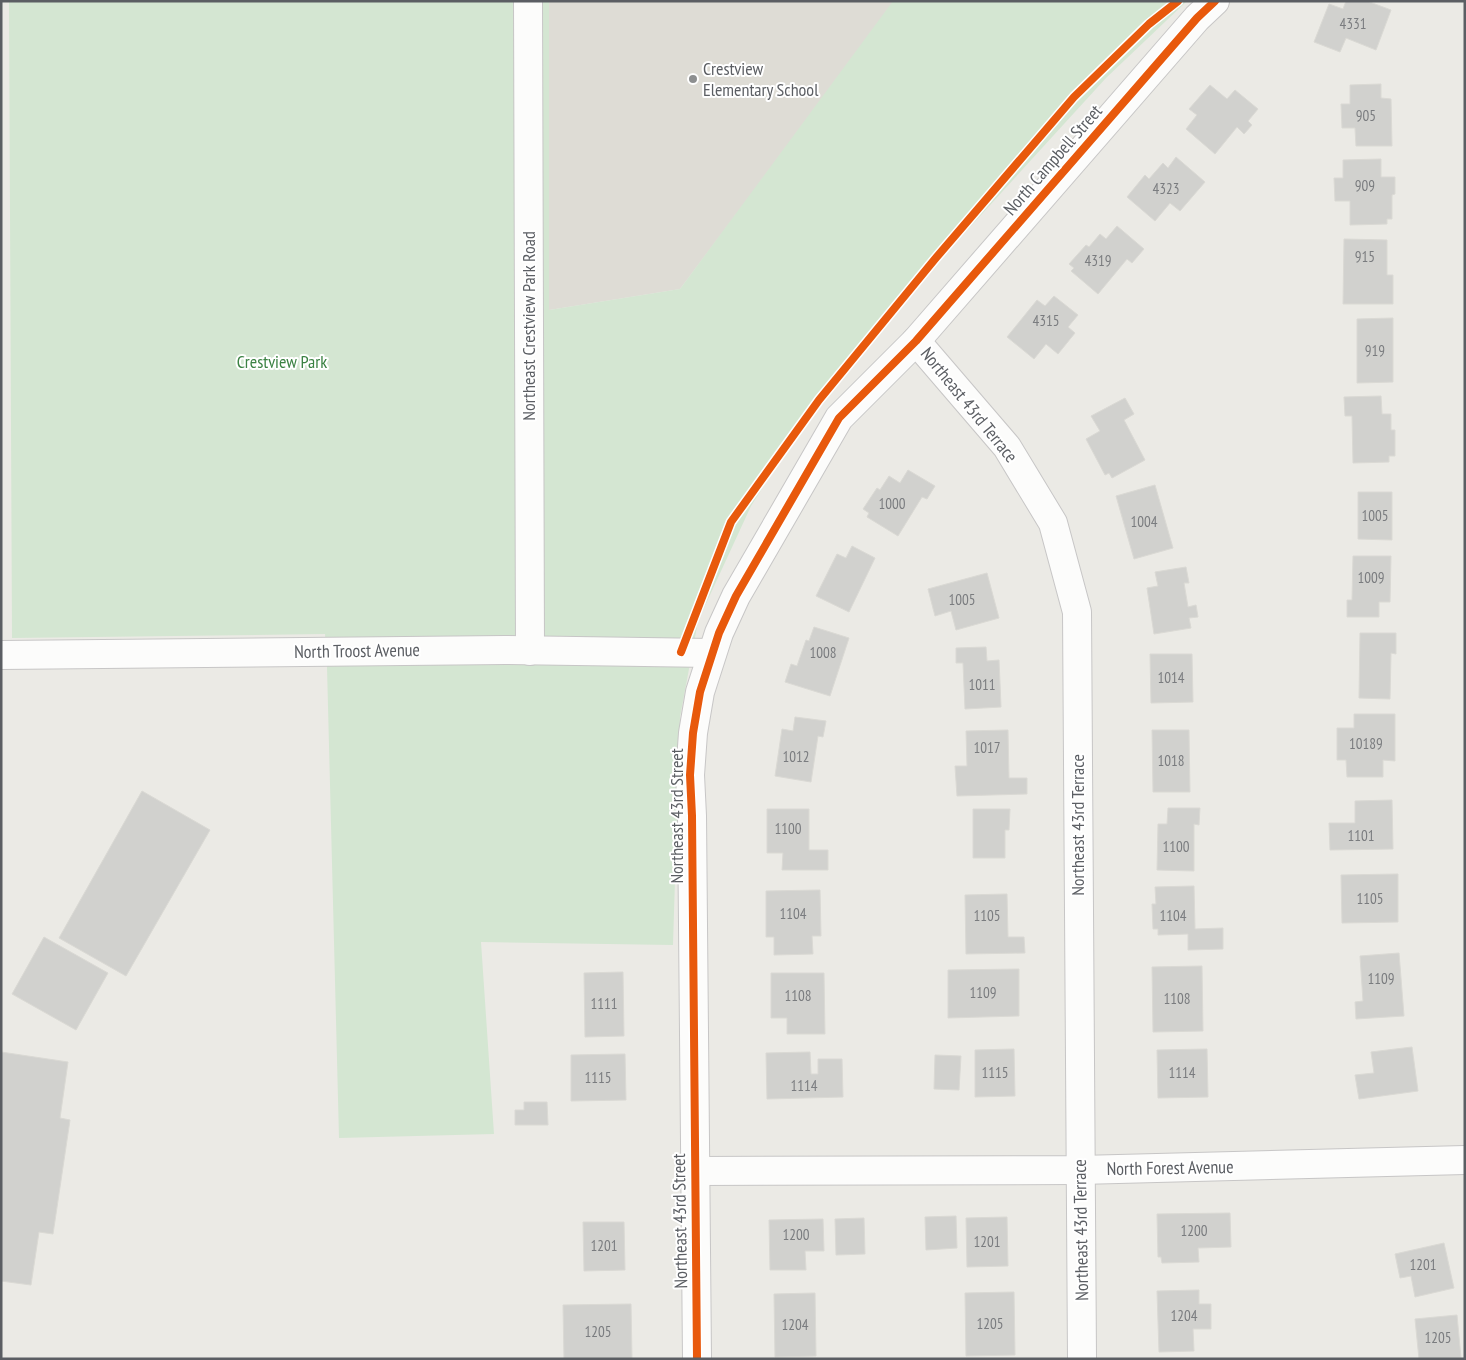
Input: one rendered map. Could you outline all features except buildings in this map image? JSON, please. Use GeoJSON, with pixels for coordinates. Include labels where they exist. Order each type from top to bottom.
{"type":"FeatureCollection","features":[{"type":"Feature","properties":{"kind":"street","name":"Northeast Crestview Park Road"},"geometry":{"type":"LineString","coordinates":[[528,1],[530,650]]}},
{"type":"Feature","properties":{"kind":"street","name":"North Campbell Street"},"geometry":{"type":"LineString","coordinates":[[916,341],[1197,18],[1215,1]]}},
{"type":"Feature","properties":{"kind":"street","name":"Northeast 43rd Street"},"geometry":{"type":"LineString","coordinates":[[697,1359],[690,774],[698,700],[712,653],[736,596],[839,418],[916,341]]}},
{"type":"Feature","properties":{"kind":"street","name":"Northeast 43rd Terrace"},"geometry":{"type":"LineString","coordinates":[[916,341],[1007,447],[1028,481],[1052,523],[1077,612],[1082,1359]]}},
{"type":"Feature","properties":{"kind":"street","name":"North Troost Avenue"},"geometry":{"type":"LineString","coordinates":[[1,655],[530,650],[712,653]]}},
{"type":"Feature","properties":{"kind":"street","name":"North Forest Avenue"},"geometry":{"type":"LineString","coordinates":[[695,1171],[1080,1170],[1465,1160]]}},
{"type":"Feature","properties":{"kind":"shaded area","name":"Crestview Elementary School"},"geometry":{"type":"Polygon","coordinates":[[[549,1],[896,1],[680,289],[549,310],[549,1]]]}},
{"type":"Feature","properties":{"kind":"green space","name":"Crestview Park"},"geometry":{"type":"Polygon","coordinates":[[[9,1],[549,1],[549,310],[680,289],[893,1],[1187,1],[1106,78],[833,377],[751,506],[698,621],[680,717],[673,945],[481,942],[494,1134],[339,1138],[325,634],[12,638],[9,1]]]}},
{"type":"Feature","properties":{"kind":"cycle path"},"geometry":{"type":"LineString","coordinates":[[681,652],[731,522],[819,400],[935,259],[1074,97],[1149,24],[1178,1]]}},
{"type":"Feature","properties":{"kind":"cycle path"},"geometry":{"type":"LineString","coordinates":[[697,1359],[692,816],[690,775],[693,733],[700,692],[719,633],[736,596],[839,418],[916,341],[1197,18],[1215,1]]}},
{"type":"Feature","properties":{"kind":"place","name":"Crestview Elementary School"},"geometry":{"type":"Point","coordinates":[693,79]}}]}
